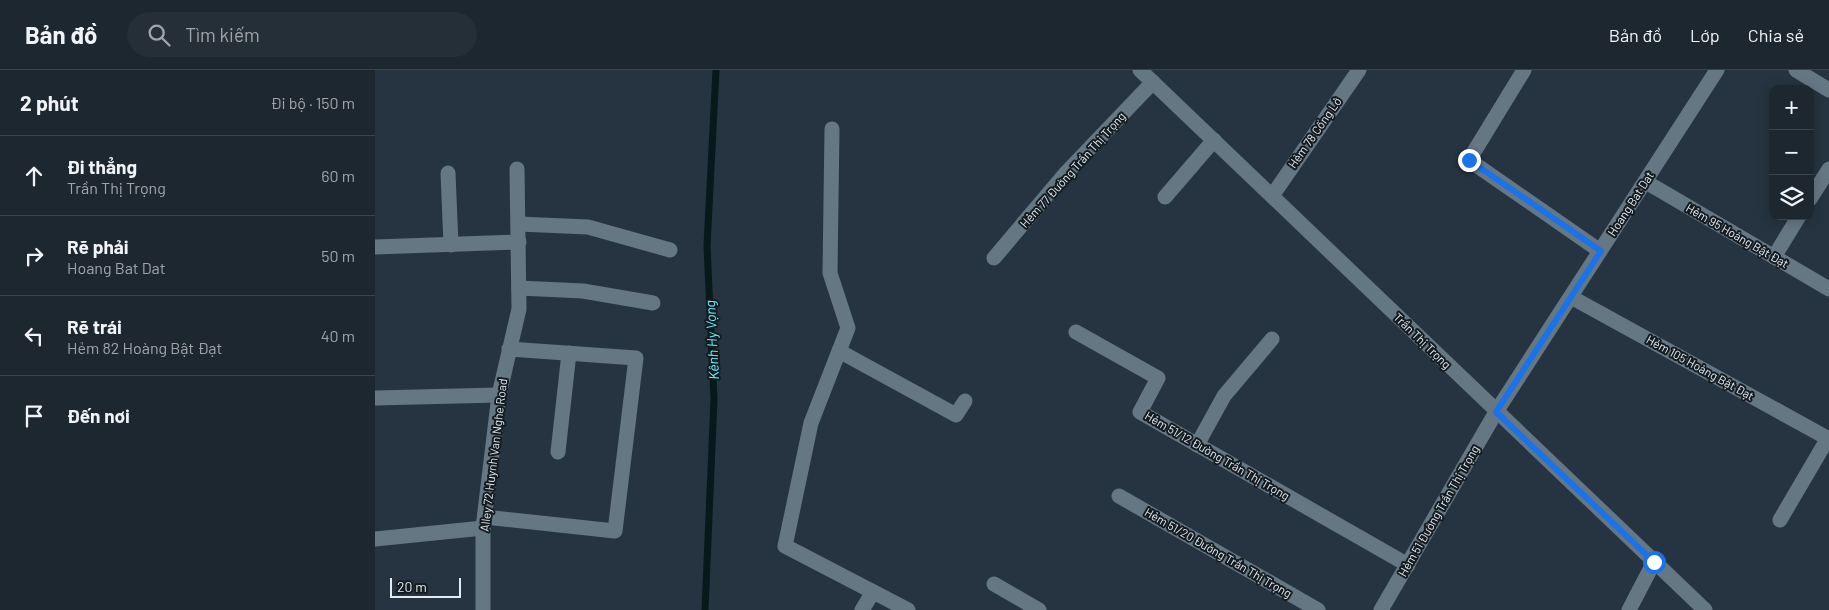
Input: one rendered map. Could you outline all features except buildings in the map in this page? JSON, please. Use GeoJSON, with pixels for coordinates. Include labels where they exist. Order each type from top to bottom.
{"type":"FeatureCollection","features":[{"type":"Feature","properties":{"kind":"street","name":"Trần Thị Trọng"},"geometry":{"type":"LineString","coordinates":[[1140,70],[1705,610]]}},
{"type":"Feature","properties":{"kind":"street","name":"Hẻm 78 Cống Lở"},"geometry":{"type":"LineString","coordinates":[[1272,196],[1359,70]]}},
{"type":"Feature","properties":{"kind":"street"},"geometry":{"type":"LineString","coordinates":[[1524,70],[1469,160],[1601,251]]}},
{"type":"Feature","properties":{"kind":"street","name":"Hoang Bat Dat"},"geometry":{"type":"LineString","coordinates":[[1496,412],[1717,70]]}},
{"type":"Feature","properties":{"kind":"street"},"geometry":{"type":"LineString","coordinates":[[1796,70],[1829,90]]}},
{"type":"Feature","properties":{"kind":"street","name":"Hẻm 77 Đường Trần Thị Trọng"},"geometry":{"type":"LineString","coordinates":[[994,258],[1065,174],[1153,82]]}},
{"type":"Feature","properties":{"kind":"street"},"geometry":{"type":"LineString","coordinates":[[833,129],[829,273],[843,308],[847,328],[811,423],[785,546],[908,610]]}},
{"type":"Feature","properties":{"kind":"street"},"geometry":{"type":"LineString","coordinates":[[1165,197],[1214,140]]}},
{"type":"Feature","properties":{"kind":"street","name":"Alley 72 Huynh Van Nghe Road"},"geometry":{"type":"LineString","coordinates":[[483,610],[484,522],[499,395],[519,309],[517,169]]}},
{"type":"Feature","properties":{"kind":"street"},"geometry":{"type":"LineString","coordinates":[[1814,193],[1829,169]]}},
{"type":"Feature","properties":{"kind":"street"},"geometry":{"type":"LineString","coordinates":[[449,172],[451,245]]}},
{"type":"Feature","properties":{"kind":"street","name":"Hẻm 95 Hoàng Bật Đạt"},"geometry":{"type":"LineString","coordinates":[[1646,182],[1829,289]]}},
{"type":"Feature","properties":{"kind":"street"},"geometry":{"type":"LineString","coordinates":[[1774,257],[1797,220]]}},
{"type":"Feature","properties":{"kind":"street"},"geometry":{"type":"LineString","coordinates":[[519,224],[588,227],[670,250]]}},
{"type":"Feature","properties":{"kind":"street"},"geometry":{"type":"LineString","coordinates":[[375,247],[519,242]]}},
{"type":"Feature","properties":{"kind":"street"},"geometry":{"type":"LineString","coordinates":[[519,288],[583,291],[653,303]]}},
{"type":"Feature","properties":{"kind":"street","name":"Hẻm 105 Hoàng Bật Đạt"},"geometry":{"type":"LineString","coordinates":[[1571,297],[1829,439]]}},
{"type":"Feature","properties":{"kind":"street","name":"Hẻm 51/12 Đường Trần Thị Trọng"},"geometry":{"type":"LineString","coordinates":[[1076,332],[1158,378],[1140,412],[1408,565]]}},
{"type":"Feature","properties":{"kind":"street"},"geometry":{"type":"LineString","coordinates":[[1197,445],[1224,396],[1272,339]]}},
{"type":"Feature","properties":{"kind":"street"},"geometry":{"type":"LineString","coordinates":[[375,539],[484,522],[615,531],[636,358],[509,349]]}},
{"type":"Feature","properties":{"kind":"street"},"geometry":{"type":"LineString","coordinates":[[839,351],[956,415],[965,401]]}},
{"type":"Feature","properties":{"kind":"street"},"geometry":{"type":"LineString","coordinates":[[558,452],[569,353]]}},
{"type":"Feature","properties":{"kind":"street"},"geometry":{"type":"LineString","coordinates":[[375,398],[499,395]]}},
{"type":"Feature","properties":{"kind":"street","name":"Hẻm 51 Đường Trần Thị Trọng"},"geometry":{"type":"LineString","coordinates":[[1381,610],[1496,412]]}},
{"type":"Feature","properties":{"kind":"street"},"geometry":{"type":"LineString","coordinates":[[1780,520],[1829,439]]}},
{"type":"Feature","properties":{"kind":"street","name":"Hẻm 51/20 Đường Trần Thị Trọng"},"geometry":{"type":"LineString","coordinates":[[1119,496],[1318,610]]}},
{"type":"Feature","properties":{"kind":"street"},"geometry":{"type":"LineString","coordinates":[[1629,610],[1654,562]]}},
{"type":"Feature","properties":{"kind":"street"},"geometry":{"type":"LineString","coordinates":[[994,584],[1039,610]]}},
{"type":"Feature","properties":{"kind":"street"},"geometry":{"type":"LineString","coordinates":[[862,610],[873,592]]}},
{"type":"Feature","properties":{"kind":"waterway","name":"Kênh Hy Vọng"},"geometry":{"type":"LineString","coordinates":[[705,610],[714,399],[707,246],[716,70]]}},
{"type":"Feature","properties":{"kind":"route"},"geometry":{"type":"LineString","coordinates":[[1469,160],[1601,251],[1496,412],[1654,562]]}}]}
